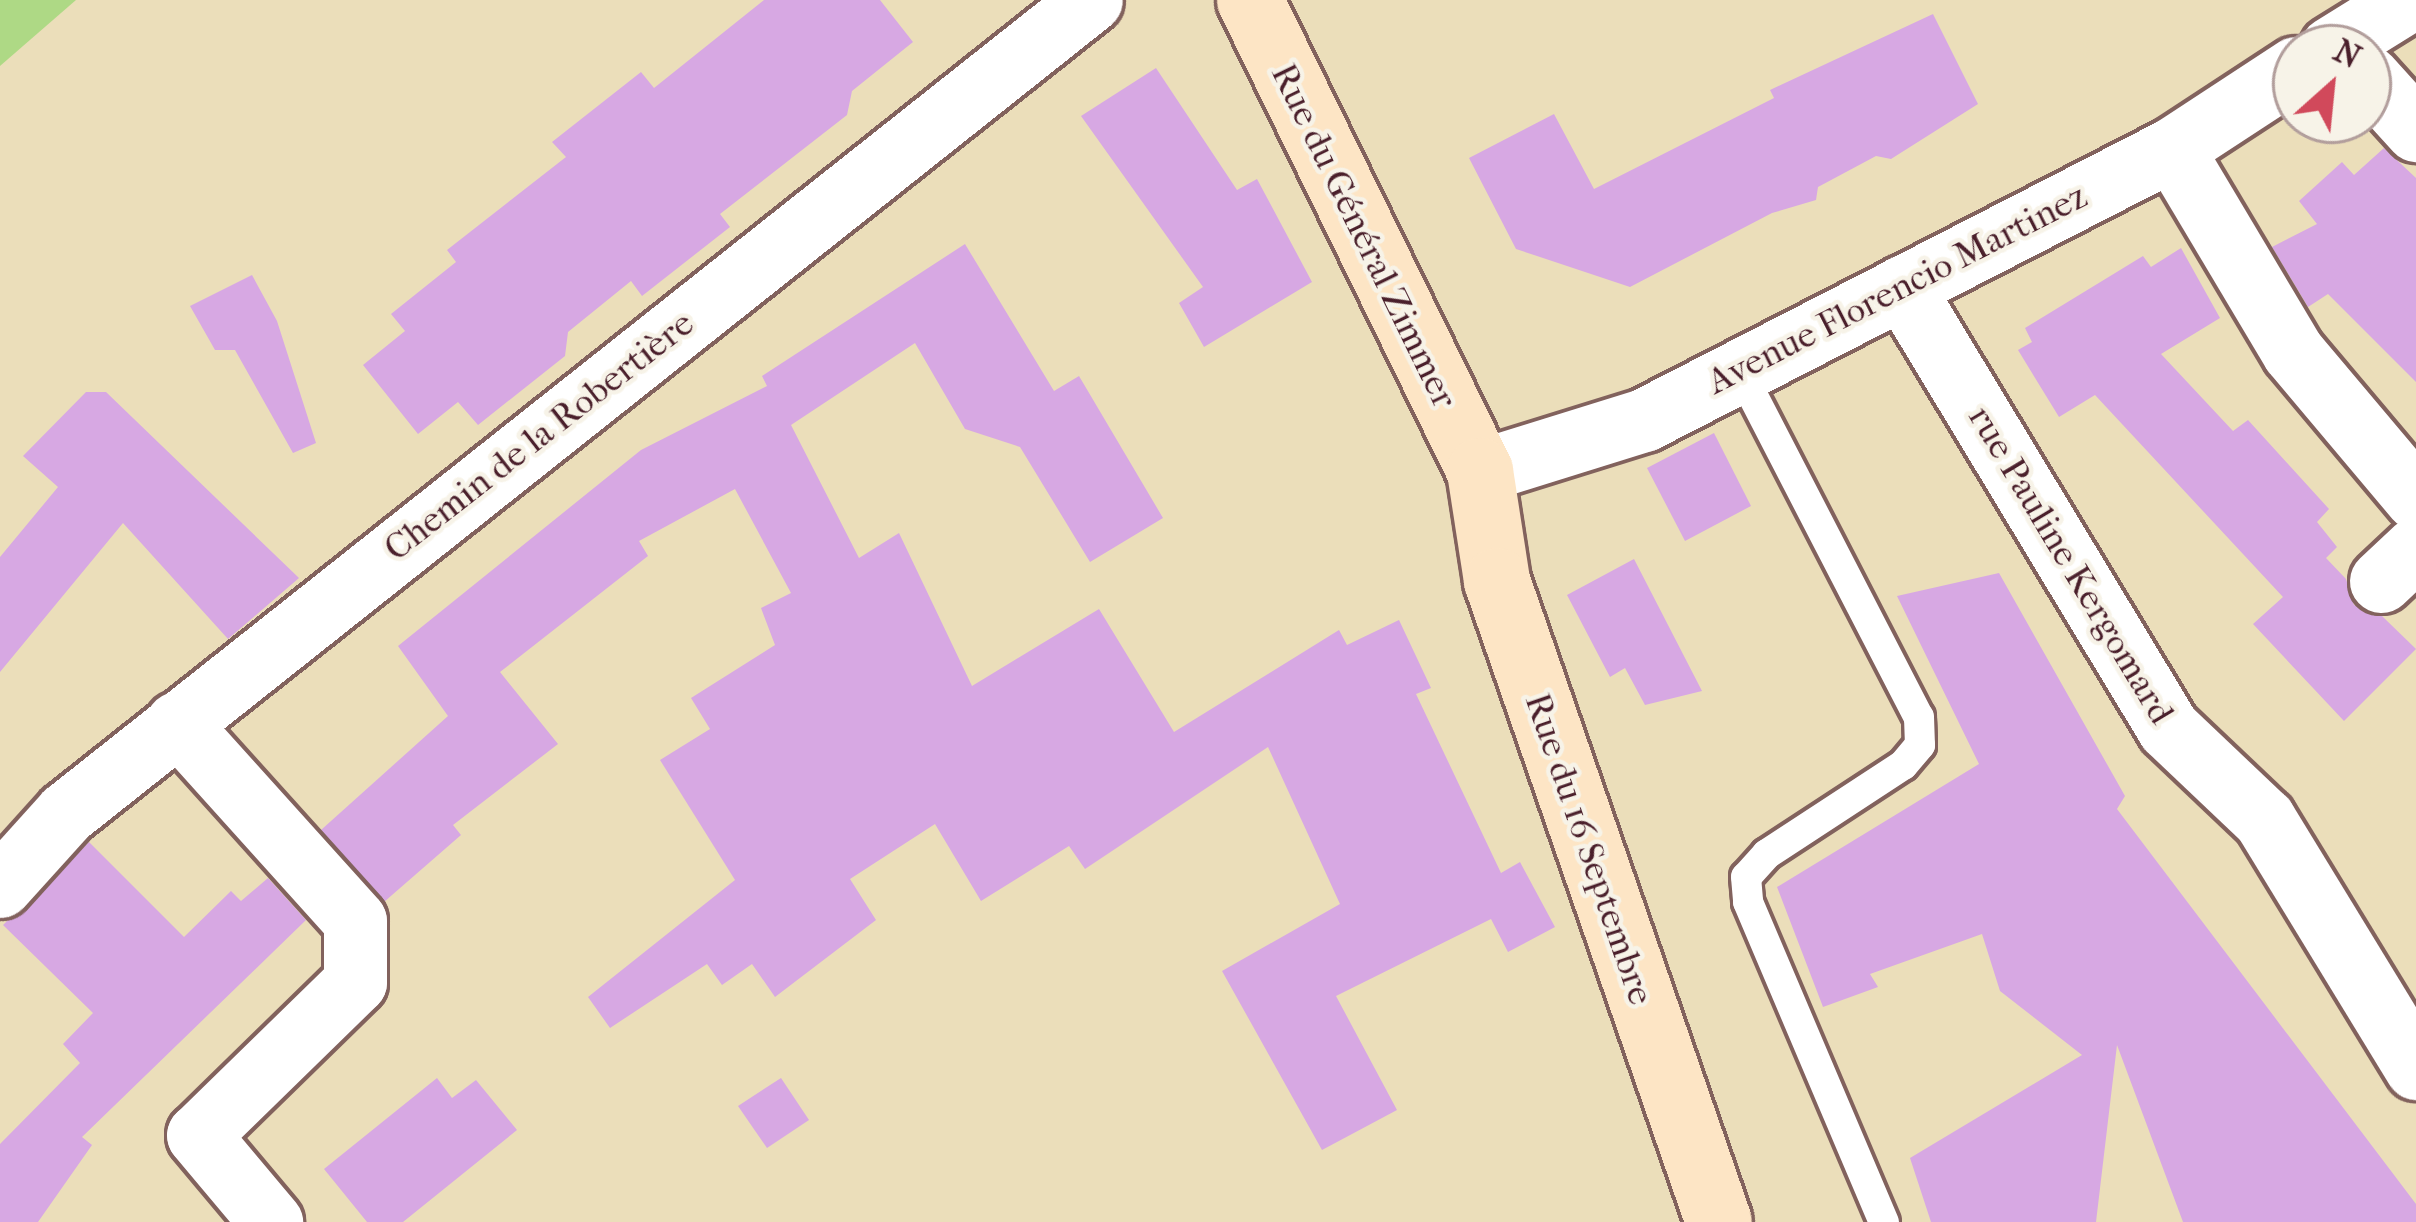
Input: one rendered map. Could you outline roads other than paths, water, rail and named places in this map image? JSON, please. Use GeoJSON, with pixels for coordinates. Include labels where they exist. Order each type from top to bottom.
{"type":"FeatureCollection","features":[{"type":"Feature","properties":{"kind":"street","name":"Chemin de la Robertière"},"geometry":{"type":"LineString","coordinates":[[0,886],[66,813],[1091,0]]}},
{"type":"Feature","properties":{"kind":"street","name":"Rue du Général Zimmer"},"geometry":{"type":"LineString","coordinates":[[1250,0],[1480,471]]}},
{"type":"Feature","properties":{"kind":"street","name":"Avenue Florencio Martinez"},"geometry":{"type":"LineString","coordinates":[[2377,24],[2408,0]]}},
{"type":"Feature","properties":{"kind":"street","name":"Avenue Florencio Martinez"},"geometry":{"type":"LineString","coordinates":[[1480,471],[1644,420],[2272,92]]}},
{"type":"Feature","properties":{"kind":"street"},"geometry":{"type":"LineString","coordinates":[[2392,108],[2416,130]]}},
{"type":"Feature","properties":{"kind":"street"},"geometry":{"type":"LineString","coordinates":[[2173,148],[2293,352],[2416,498]]}},
{"type":"Feature","properties":{"kind":"street","name":"rue Pauline Kergomard"},"geometry":{"type":"LineString","coordinates":[[1903,287],[2168,728],[2264,819],[2416,1068]]}},
{"type":"Feature","properties":{"kind":"street","name":"Rue du 16 Septembre"},"geometry":{"type":"LineString","coordinates":[[1480,471],[1498,581],[1719,1222]]}},
{"type":"Feature","properties":{"kind":"street"},"geometry":{"type":"LineString","coordinates":[[177,723],[355,921],[355,982],[198,1135],[271,1222]]}},
{"type":"Feature","properties":{"kind":"lane"},"geometry":{"type":"LineString","coordinates":[[1739,369],[1919,717],[1920,745],[1903,764],[1767,854],[1746,877],[1748,902],[1884,1222]]}}]}
